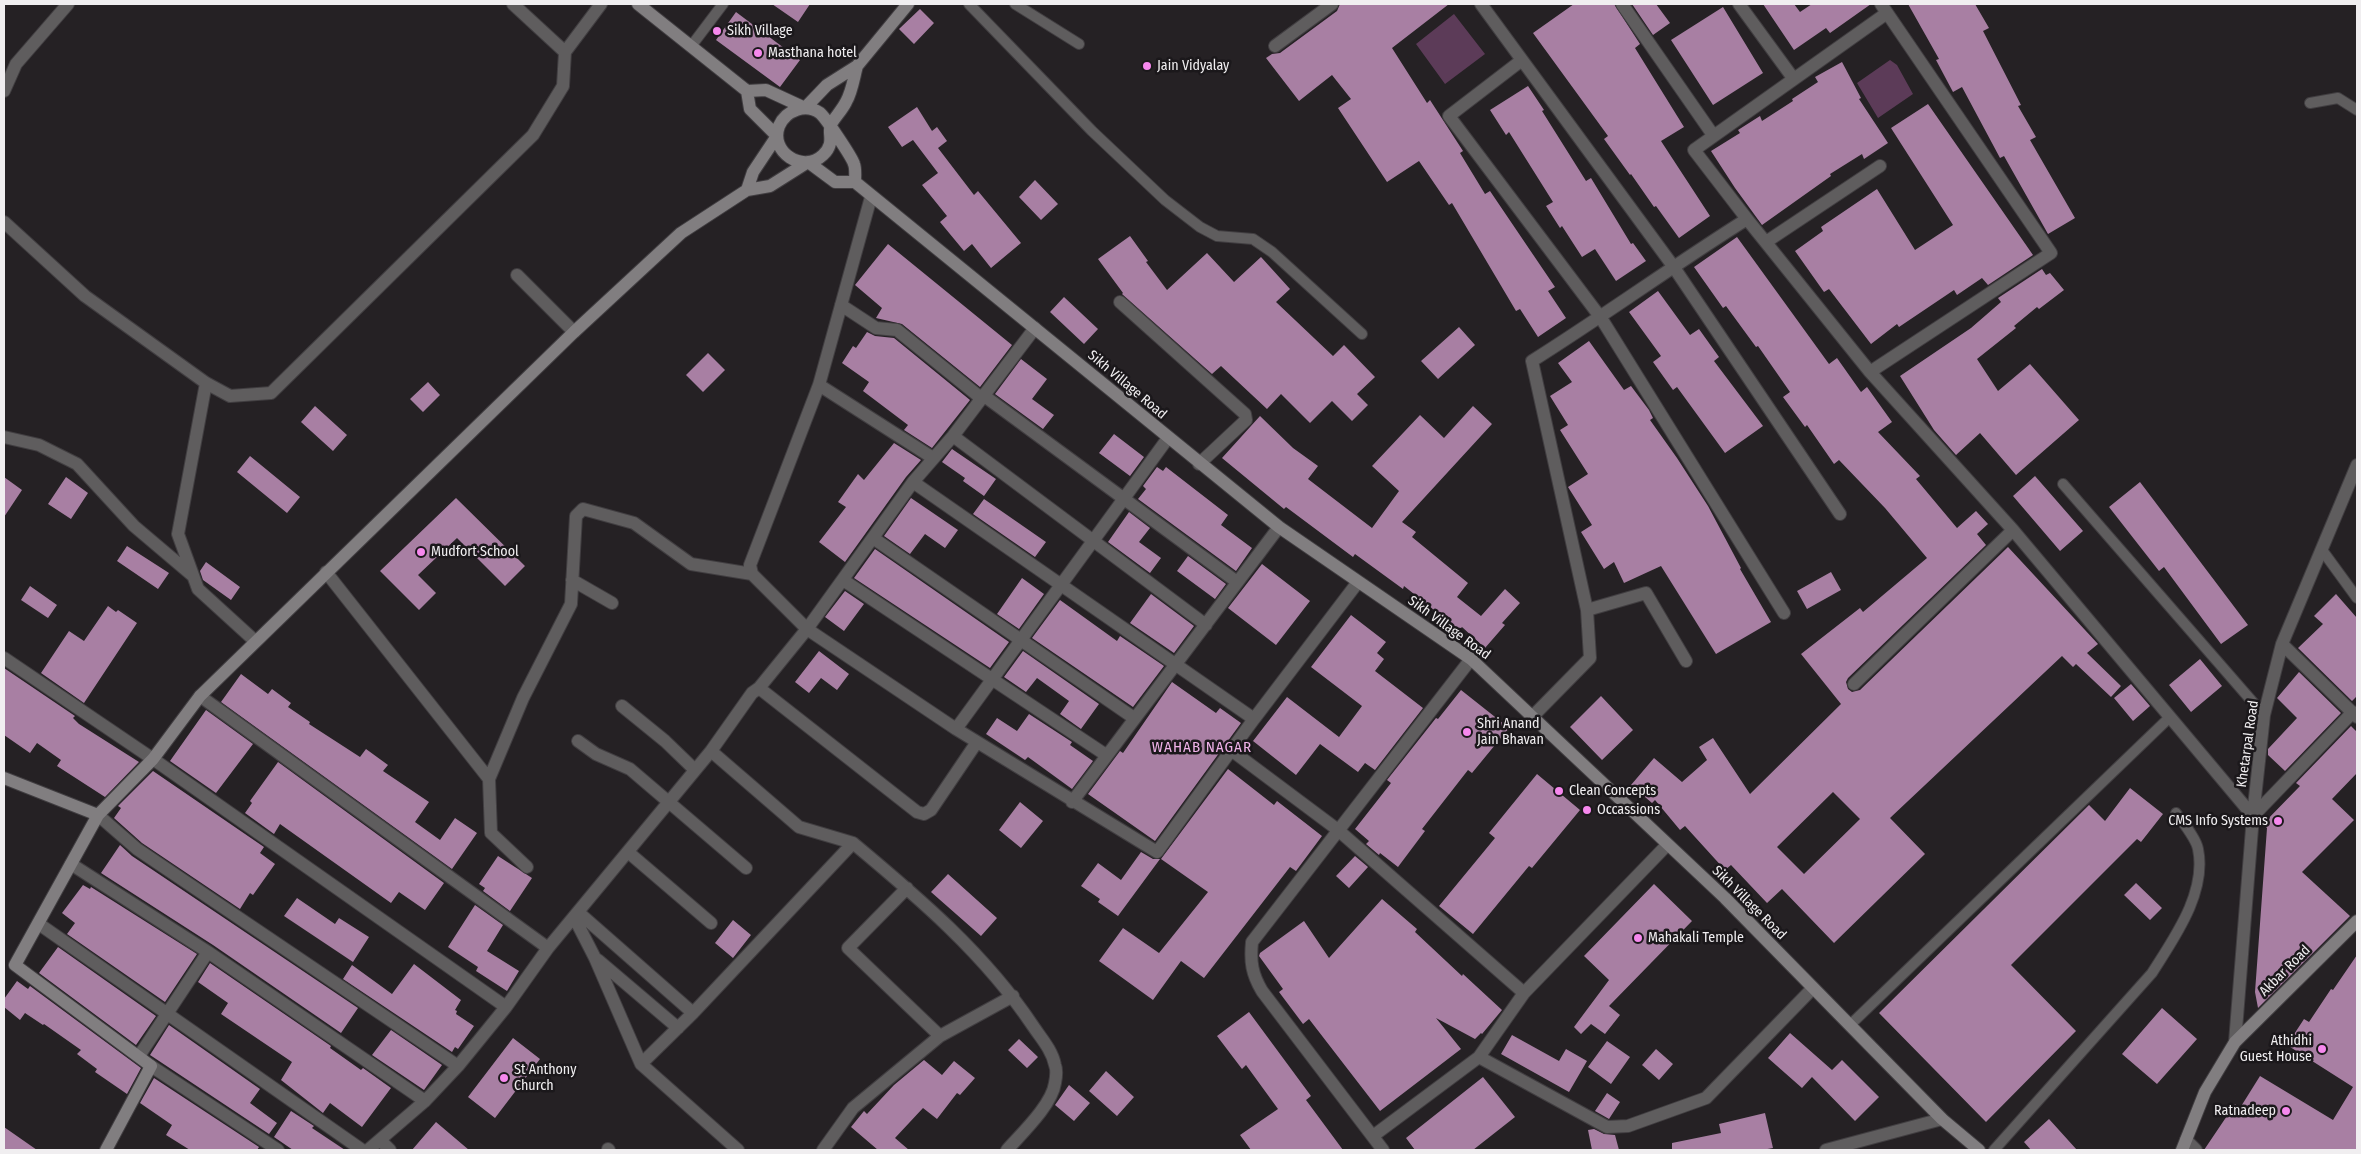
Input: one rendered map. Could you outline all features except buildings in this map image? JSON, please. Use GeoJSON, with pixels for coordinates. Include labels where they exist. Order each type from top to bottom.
{"type":"FeatureCollection","features":[{"type":"Feature","properties":{"kind":"main road"},"geometry":{"type":"LineString","coordinates":[[638,4],[692,45],[747,91],[750,109],[777,136],[784,153],[790,159],[808,162],[835,182],[855,182],[855,164],[820,113],[804,108],[766,90],[747,91]]}},
{"type":"Feature","properties":{"kind":"main road"},"geometry":{"type":"LineString","coordinates":[[747,190],[753,172],[777,136],[779,127],[788,114],[804,108],[827,85],[857,66],[908,4]]}},
{"type":"Feature","properties":{"kind":"main road"},"geometry":{"type":"LineString","coordinates":[[106,1150],[150,1066],[15,965],[98,815],[153,759],[200,696],[574,332],[681,233],[747,190],[770,186],[808,162],[822,156],[828,150],[832,134],[830,126],[848,100],[857,66]]}},
{"type":"Feature","properties":{"kind":"main road","name":"Sikh Village Road"},"geometry":{"type":"LineString","coordinates":[[855,182],[1199,464],[1279,527],[1471,659],[1725,898],[1942,1119],[1980,1150]]}},
{"type":"Feature","properties":{"kind":"main road"},"geometry":{"type":"LineString","coordinates":[[4,778],[98,815]]}},
{"type":"Feature","properties":{"kind":"main road","name":"Akbar Road"},"geometry":{"type":"LineString","coordinates":[[2184,1145],[2205,1092],[2235,1042],[2357,921]]}},
{"type":"Feature","properties":{"kind":"street"},"geometry":{"type":"LineString","coordinates":[[4,91],[16,64],[68,4]]}},
{"type":"Feature","properties":{"kind":"street"},"geometry":{"type":"LineString","coordinates":[[512,4],[565,52]]}},
{"type":"Feature","properties":{"kind":"street"},"geometry":{"type":"LineString","coordinates":[[4,222],[85,296],[206,383],[230,396],[272,393],[533,135],[563,86],[565,52],[601,4]]}},
{"type":"Feature","properties":{"kind":"street"},"geometry":{"type":"LineString","coordinates":[[1275,46],[1332,4]]}},
{"type":"Feature","properties":{"kind":"street"},"geometry":{"type":"LineString","coordinates":[[1481,4],[1673,266],[1840,514]]}},
{"type":"Feature","properties":{"kind":"street"},"geometry":{"type":"LineString","coordinates":[[1622,4],[1714,134]]}},
{"type":"Feature","properties":{"kind":"street"},"geometry":{"type":"LineString","coordinates":[[1739,4],[1793,78]]}},
{"type":"Feature","properties":{"kind":"street"},"geometry":{"type":"LineString","coordinates":[[1870,372],[2051,253],[1884,8],[1793,78],[1694,150],[1870,372],[2013,530],[2253,816],[2355,715],[2282,644]]}},
{"type":"Feature","properties":{"kind":"street"},"geometry":{"type":"LineString","coordinates":[[1522,60],[1449,116],[1601,318],[1784,614]]}},
{"type":"Feature","properties":{"kind":"street"},"geometry":{"type":"LineString","coordinates":[[1766,242],[1880,166]]}},
{"type":"Feature","properties":{"kind":"street"},"geometry":{"type":"LineString","coordinates":[[871,197],[819,385],[750,565],[752,574],[807,629],[956,729],[1072,802],[1157,852],[1254,719],[1358,582]]}},
{"type":"Feature","properties":{"kind":"street"},"geometry":{"type":"LineString","coordinates":[[1532,717],[1590,658],[1587,610],[1532,361],[1601,318],[1673,266],[1747,219]]}},
{"type":"Feature","properties":{"kind":"street"},"geometry":{"type":"LineString","coordinates":[[516,275],[574,332]]}},
{"type":"Feature","properties":{"kind":"street"},"geometry":{"type":"LineString","coordinates":[[1120,302],[1245,414],[1246,420],[1199,464]]}},
{"type":"Feature","properties":{"kind":"street"},"geometry":{"type":"LineString","coordinates":[[841,305],[876,328],[897,330],[982,396],[1237,582]]}},
{"type":"Feature","properties":{"kind":"street"},"geometry":{"type":"LineString","coordinates":[[368,1150],[425,1101],[458,1066],[506,1007],[548,948],[711,751],[752,693],[759,688],[807,629],[913,482],[952,436],[1035,328]]}},
{"type":"Feature","properties":{"kind":"street"},"geometry":{"type":"LineString","coordinates":[[206,383],[178,534],[198,589],[255,642]]}},
{"type":"Feature","properties":{"kind":"street"},"geometry":{"type":"LineString","coordinates":[[819,385],[933,458]]}},
{"type":"Feature","properties":{"kind":"street"},"geometry":{"type":"LineString","coordinates":[[952,436],[1206,625]]}},
{"type":"Feature","properties":{"kind":"street"},"geometry":{"type":"LineString","coordinates":[[4,437],[39,445],[77,464],[134,526],[194,576]]}},
{"type":"Feature","properties":{"kind":"street"},"geometry":{"type":"LineString","coordinates":[[956,729],[1168,438]]}},
{"type":"Feature","properties":{"kind":"street","name":"Khetarpal Road"},"geometry":{"type":"LineString","coordinates":[[2235,1042],[2253,816],[2264,715],[2282,644],[2357,466]]}},
{"type":"Feature","properties":{"kind":"street"},"geometry":{"type":"LineString","coordinates":[[913,482],[1254,719]]}},
{"type":"Feature","properties":{"kind":"street"},"geometry":{"type":"LineString","coordinates":[[527,867],[491,833],[489,779],[523,698],[571,604],[576,516],[583,509],[634,523],[691,564],[752,574]]}},
{"type":"Feature","properties":{"kind":"street"},"geometry":{"type":"LineString","coordinates":[[1072,802],[1279,527]]}},
{"type":"Feature","properties":{"kind":"street"},"geometry":{"type":"LineString","coordinates":[[1854,684],[2013,530]]}},
{"type":"Feature","properties":{"kind":"street"},"geometry":{"type":"LineString","coordinates":[[873,538],[1134,718]]}},
{"type":"Feature","properties":{"kind":"street"},"geometry":{"type":"LineString","coordinates":[[326,572],[489,779]]}},
{"type":"Feature","properties":{"kind":"street"},"geometry":{"type":"LineString","coordinates":[[572,580],[612,603]]}},
{"type":"Feature","properties":{"kind":"street"},"geometry":{"type":"LineString","coordinates":[[843,580],[1106,755]]}},
{"type":"Feature","properties":{"kind":"street"},"geometry":{"type":"LineString","coordinates":[[1587,610],[1646,593],[1686,661]]}},
{"type":"Feature","properties":{"kind":"street"},"geometry":{"type":"LineString","coordinates":[[4,658],[153,759],[506,1007]]}},
{"type":"Feature","properties":{"kind":"street"},"geometry":{"type":"LineString","coordinates":[[1383,1150],[1253,977],[1250,961],[1252,942],[1471,659]]}},
{"type":"Feature","properties":{"kind":"street"},"geometry":{"type":"LineString","coordinates":[[759,688],[917,812],[924,814],[931,810],[977,742]]}},
{"type":"Feature","properties":{"kind":"street"},"geometry":{"type":"LineString","coordinates":[[200,696],[548,948]]}},
{"type":"Feature","properties":{"kind":"street"},"geometry":{"type":"LineString","coordinates":[[622,706],[665,741],[695,770]]}},
{"type":"Feature","properties":{"kind":"street"},"geometry":{"type":"LineString","coordinates":[[578,741],[596,754],[630,769],[746,868]]}},
{"type":"Feature","properties":{"kind":"street"},"geometry":{"type":"LineString","coordinates":[[1231,750],[1338,830],[1524,993]]}},
{"type":"Feature","properties":{"kind":"street"},"geometry":{"type":"LineString","coordinates":[[711,751],[799,827],[853,843],[907,888],[977,954],[1013,996],[1052,1053],[1056,1067],[1055,1086],[1046,1104],[1007,1150]]}},
{"type":"Feature","properties":{"kind":"street"},"geometry":{"type":"LineString","coordinates":[[98,815],[137,849],[458,1066]]}},
{"type":"Feature","properties":{"kind":"street"},"geometry":{"type":"LineString","coordinates":[[641,1064],[693,1013],[853,843]]}},
{"type":"Feature","properties":{"kind":"street"},"geometry":{"type":"LineString","coordinates":[[1373,1136],[1479,1057],[1524,993],[1667,845]]}},
{"type":"Feature","properties":{"kind":"street"},"geometry":{"type":"LineString","coordinates":[[628,852],[711,923]]}},
{"type":"Feature","properties":{"kind":"street"},"geometry":{"type":"LineString","coordinates":[[71,864],[208,952],[425,1101]]}},
{"type":"Feature","properties":{"kind":"street"},"geometry":{"type":"LineString","coordinates":[[907,888],[848,948],[940,1036]]}},
{"type":"Feature","properties":{"kind":"street"},"geometry":{"type":"LineString","coordinates":[[576,914],[693,1013]]}},
{"type":"Feature","properties":{"kind":"street"},"geometry":{"type":"LineString","coordinates":[[576,914],[641,1064],[738,1150]]}},
{"type":"Feature","properties":{"kind":"street"},"geometry":{"type":"LineString","coordinates":[[39,924],[362,1150]]}},
{"type":"Feature","properties":{"kind":"street"},"geometry":{"type":"LineString","coordinates":[[139,1056],[208,952]]}},
{"type":"Feature","properties":{"kind":"street"},"geometry":{"type":"LineString","coordinates":[[595,958],[678,1028]]}},
{"type":"Feature","properties":{"kind":"street"},"geometry":{"type":"LineString","coordinates":[[1479,1057],[1607,1127],[1628,1126],[1706,1098],[1813,988]]}},
{"type":"Feature","properties":{"kind":"street"},"geometry":{"type":"LineString","coordinates":[[823,1150],[853,1108],[940,1036],[1013,996]]}},
{"type":"Feature","properties":{"kind":"street"},"geometry":{"type":"LineString","coordinates":[[150,1066],[278,1150]]}},
{"type":"Feature","properties":{"kind":"street"},"geometry":{"type":"LineString","coordinates":[[1826,1150],[1942,1119]]}},
{"type":"Feature","properties":{"kind":"street"},"geometry":{"type":"LineString","coordinates":[[380,1140],[390,1150]]}},
{"type":"Feature","properties":{"kind":"street"},"geometry":{"type":"LineString","coordinates":[[2184,1145],[2196,1150]]}},
{"type":"Feature","properties":{"kind":"lane"},"geometry":{"type":"LineString","coordinates":[[692,45],[723,4]]}},
{"type":"Feature","properties":{"kind":"lane"},"geometry":{"type":"LineString","coordinates":[[969,4],[1092,132],[1165,200],[1200,227],[1217,236],[1252,239],[1266,248],[1362,334]]}},
{"type":"Feature","properties":{"kind":"lane"},"geometry":{"type":"LineString","coordinates":[[1015,4],[1079,44]]}},
{"type":"Feature","properties":{"kind":"lane"},"geometry":{"type":"LineString","coordinates":[[2310,103],[2338,98],[2357,110]]}},
{"type":"Feature","properties":{"kind":"lane"},"geometry":{"type":"LineString","coordinates":[[2063,484],[2264,715]]}},
{"type":"Feature","properties":{"kind":"lane"},"geometry":{"type":"LineString","coordinates":[[2322,550],[2357,598]]}},
{"type":"Feature","properties":{"kind":"lane"},"geometry":{"type":"LineString","coordinates":[[1850,1026],[2170,717]]}},
{"type":"Feature","properties":{"kind":"lane"},"geometry":{"type":"LineString","coordinates":[[1994,1150],[2152,973],[2172,940],[2190,904],[2199,876],[2198,848],[2176,813]]}},
{"type":"Feature","properties":{"kind":"shaded area"},"geometry":{"type":"Polygon","coordinates":[[[1454,14],[1485,54],[1445,84],[1416,44],[1454,14]]]}},
{"type":"Feature","properties":{"kind":"shaded area"},"geometry":{"type":"Polygon","coordinates":[[[1890,60],[1897,65],[1913,94],[1878,118],[1857,83],[1890,60]]]}},
{"type":"Feature","properties":{"kind":"place","name":"Sikh Village"},"geometry":{"type":"Point","coordinates":[717,31]}},
{"type":"Feature","properties":{"kind":"place","name":"Masthana hotel"},"geometry":{"type":"Point","coordinates":[758,53]}},
{"type":"Feature","properties":{"kind":"place","name":"Jain Vidyalay"},"geometry":{"type":"Point","coordinates":[1147,66]}},
{"type":"Feature","properties":{"kind":"place","name":"Mudfort School"},"geometry":{"type":"Point","coordinates":[421,552]}},
{"type":"Feature","properties":{"kind":"place","name":"Shri Anand Jain Bhavan"},"geometry":{"type":"Point","coordinates":[1467,732]}},
{"type":"Feature","properties":{"kind":"place","name":"Clean Concepts"},"geometry":{"type":"Point","coordinates":[1559,791]}},
{"type":"Feature","properties":{"kind":"place","name":"Occassions"},"geometry":{"type":"Point","coordinates":[1587,810]}},
{"type":"Feature","properties":{"kind":"place","name":"CMS Info Systems"},"geometry":{"type":"Point","coordinates":[2278,821]}},
{"type":"Feature","properties":{"kind":"place","name":"Mahakali Temple"},"geometry":{"type":"Point","coordinates":[1638,938]}},
{"type":"Feature","properties":{"kind":"place","name":"Athidhi Guest House"},"geometry":{"type":"Point","coordinates":[2322,1049]}},
{"type":"Feature","properties":{"kind":"place","name":"St Anthony Church"},"geometry":{"type":"Point","coordinates":[504,1078]}},
{"type":"Feature","properties":{"kind":"place","name":"Ratnadeep"},"geometry":{"type":"Point","coordinates":[2286,1111]}},
{"type":"Feature","properties":{"kind":"district","name":"WAHAB NAGAR"},"geometry":{"type":"Point","coordinates":[1202,748]}}]}
